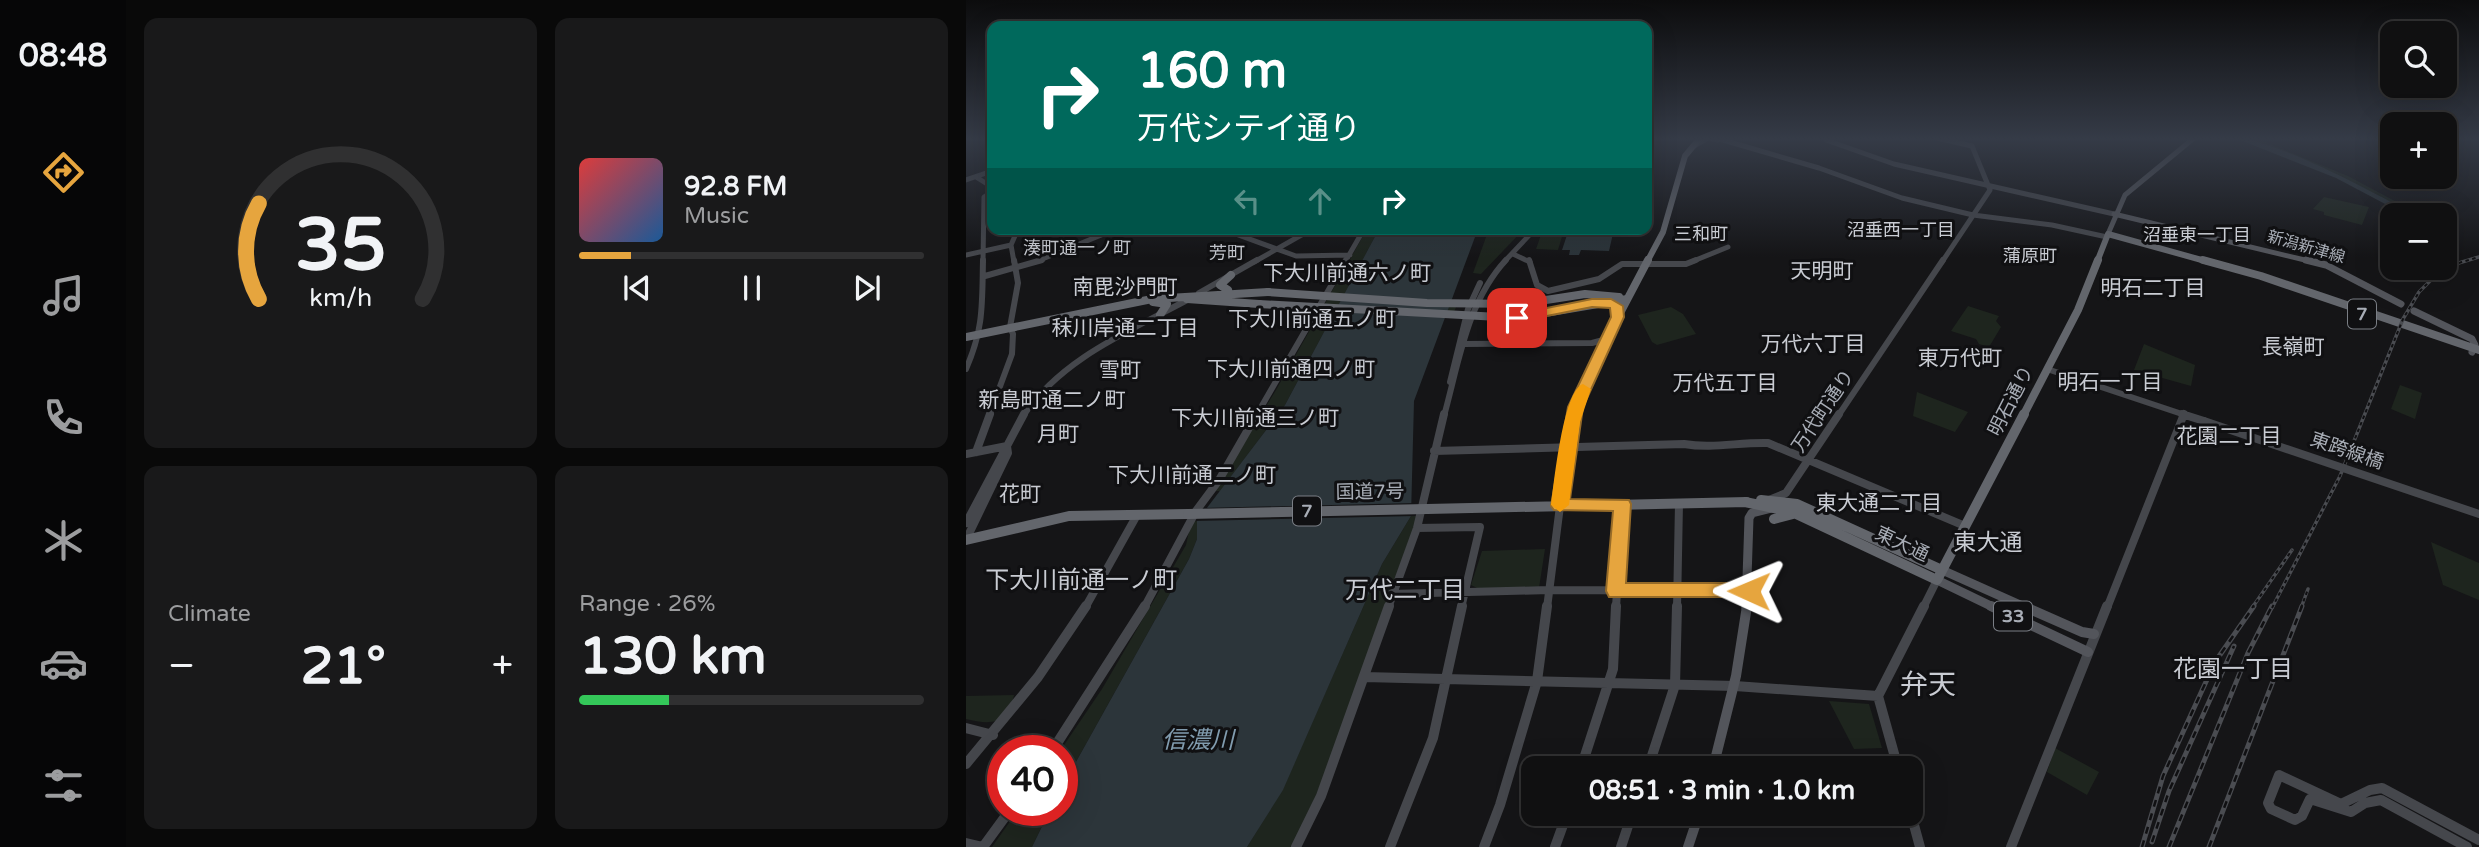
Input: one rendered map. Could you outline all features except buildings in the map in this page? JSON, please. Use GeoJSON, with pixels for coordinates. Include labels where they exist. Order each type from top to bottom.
{"type":"FeatureCollection","features":[{"type":"Feature","properties":{"kind":"highway"},"geometry":{"type":"LineString","coordinates":[[1560,506],[1575,407],[1663,232],[1679,178]]}},
{"type":"Feature","properties":{"kind":"highway","name":"7"},"geometry":{"type":"LineString","coordinates":[[2107,235],[2261,276],[2476,348]]}},
{"type":"Feature","properties":{"kind":"highway","name":"明石通り"},"geometry":{"type":"LineString","coordinates":[[1940,575],[2078,310],[2107,235]]}},
{"type":"Feature","properties":{"kind":"highway"},"geometry":{"type":"LineString","coordinates":[[1231,275],[1220,288],[1252,292]]}},
{"type":"Feature","properties":{"kind":"highway"},"geometry":{"type":"LineString","coordinates":[[966,338],[1116,302],[1199,293],[1268,292],[1427,303],[1520,304],[1620,293],[1637,281]]}},
{"type":"Feature","properties":{"kind":"highway"},"geometry":{"type":"LineString","coordinates":[[1189,299],[1199,293]]}},
{"type":"Feature","properties":{"kind":"highway"},"geometry":{"type":"LineString","coordinates":[[1593,294],[1627,299]]}},
{"type":"Feature","properties":{"kind":"highway"},"geometry":{"type":"LineString","coordinates":[[1010,328],[1147,302],[1189,299],[1517,318],[1627,299]]}},
{"type":"Feature","properties":{"kind":"highway"},"geometry":{"type":"LineString","coordinates":[[1147,302],[1167,304],[1167,309],[1160,315]]}},
{"type":"Feature","properties":{"kind":"highway"},"geometry":{"type":"LineString","coordinates":[[1592,303],[1614,304],[1618,317]]}},
{"type":"Feature","properties":{"kind":"highway","name":"7"},"geometry":{"type":"LineString","coordinates":[[1560,506],[1777,500]]}},
{"type":"Feature","properties":{"kind":"highway","name":"7"},"geometry":{"type":"LineString","coordinates":[[1745,502],[1759,507],[1777,500]]}},
{"type":"Feature","properties":{"kind":"highway","name":"東大通"},"geometry":{"type":"LineString","coordinates":[[1777,500],[1940,575]]}},
{"type":"Feature","properties":{"kind":"highway","name":"国道7号"},"geometry":{"type":"LineString","coordinates":[[1136,515],[1560,506]]}},
{"type":"Feature","properties":{"kind":"highway"},"geometry":{"type":"LineString","coordinates":[[1774,519],[1798,509]]}},
{"type":"Feature","properties":{"kind":"highway","name":"7"},"geometry":{"type":"LineString","coordinates":[[966,541],[1069,516],[1136,515]]}},
{"type":"Feature","properties":{"kind":"main road"},"geometry":{"type":"LineString","coordinates":[[2107,235],[2114,214],[2125,195],[2146,178]]}},
{"type":"Feature","properties":{"kind":"main road","name":"新潟新津線"},"geometry":{"type":"LineString","coordinates":[[2114,214],[2319,263],[2346,272],[2401,304]]}},
{"type":"Feature","properties":{"kind":"main road"},"geometry":{"type":"LineString","coordinates":[[2414,311],[2476,348]]}},
{"type":"Feature","properties":{"kind":"main road"},"geometry":{"type":"LineString","coordinates":[[1716,756],[1735,686],[1749,591],[1749,518],[1759,507],[1774,519]]}},
{"type":"Feature","properties":{"kind":"main road","name":"東大通"},"geometry":{"type":"LineString","coordinates":[[1940,575],[2082,632],[2094,634]]}},
{"type":"Feature","properties":{"kind":"main road","name":"東大通"},"geometry":{"type":"LineString","coordinates":[[1940,575],[2088,652]]}},
{"type":"Feature","properties":{"kind":"main road"},"geometry":{"type":"LineString","coordinates":[[1688,847],[1695,826]]}},
{"type":"Feature","properties":{"kind":"street"},"geometry":{"type":"LineString","coordinates":[[977,178],[987,185]]}},
{"type":"Feature","properties":{"kind":"street"},"geometry":{"type":"LineString","coordinates":[[1845,178],[1889,194],[1974,213],[2107,235]]}},
{"type":"Feature","properties":{"kind":"street"},"geometry":{"type":"LineString","coordinates":[[1855,178],[1904,195],[1974,213]]}},
{"type":"Feature","properties":{"kind":"street"},"geometry":{"type":"LineString","coordinates":[[1952,178],[2114,214]]}},
{"type":"Feature","properties":{"kind":"street"},"geometry":{"type":"LineString","coordinates":[[1984,178],[1989,186]]}},
{"type":"Feature","properties":{"kind":"street","name":"万代町通り"},"geometry":{"type":"LineString","coordinates":[[1777,500],[1809,459],[1956,242],[1990,190],[1989,186]]}},
{"type":"Feature","properties":{"kind":"street"},"geometry":{"type":"LineString","coordinates":[[966,369],[980,336],[985,276],[982,249],[984,197],[987,194]]}},
{"type":"Feature","properties":{"kind":"street"},"geometry":{"type":"LineString","coordinates":[[976,452],[1012,354],[1010,328],[1018,283],[1011,244],[1015,235]]}},
{"type":"Feature","properties":{"kind":"street"},"geometry":{"type":"LineString","coordinates":[[985,276],[1049,258],[1102,235]]}},
{"type":"Feature","properties":{"kind":"street"},"geometry":{"type":"LineString","coordinates":[[1237,235],[1296,256],[1350,255]]}},
{"type":"Feature","properties":{"kind":"street"},"geometry":{"type":"LineString","coordinates":[[1199,293],[1301,235]]}},
{"type":"Feature","properties":{"kind":"street"},"geometry":{"type":"LineString","coordinates":[[1063,735],[1102,678],[1170,565],[1199,501],[1219,480],[1361,235]]}},
{"type":"Feature","properties":{"kind":"street"},"geometry":{"type":"LineString","coordinates":[[1511,254],[1525,235]]}},
{"type":"Feature","properties":{"kind":"street"},"geometry":{"type":"LineString","coordinates":[[1296,847],[1321,796],[1391,594],[1417,528],[1447,402],[1480,291],[1529,235]]}},
{"type":"Feature","properties":{"kind":"street"},"geometry":{"type":"LineString","coordinates":[[966,255],[1011,244]]}},
{"type":"Feature","properties":{"kind":"street"},"geometry":{"type":"LineString","coordinates":[[1511,254],[1528,260],[1539,287],[1553,291],[1595,281],[1624,263],[1690,263],[1728,247]]}},
{"type":"Feature","properties":{"kind":"street"},"geometry":{"type":"LineString","coordinates":[[966,523],[1000,454],[1030,407],[1052,381],[1085,357],[1189,299]]}},
{"type":"Feature","properties":{"kind":"street"},"geometry":{"type":"LineString","coordinates":[[1464,342],[1587,343],[1607,340]]}},
{"type":"Feature","properties":{"kind":"street","name":"東跨線橋"},"geometry":{"type":"LineString","coordinates":[[2048,369],[2479,514]]}},
{"type":"Feature","properties":{"kind":"street"},"geometry":{"type":"LineString","coordinates":[[2011,847],[2184,414]]}},
{"type":"Feature","properties":{"kind":"street"},"geometry":{"type":"LineString","coordinates":[[1434,451],[1684,443],[1709,448],[1756,441],[1809,459],[1965,526]]}},
{"type":"Feature","properties":{"kind":"street"},"geometry":{"type":"LineString","coordinates":[[966,454],[1007,446]]}},
{"type":"Feature","properties":{"kind":"street"},"geometry":{"type":"LineString","coordinates":[[966,541],[1008,453],[1007,446]]}},
{"type":"Feature","properties":{"kind":"street"},"geometry":{"type":"LineString","coordinates":[[1777,500],[1798,509]]}},
{"type":"Feature","properties":{"kind":"street"},"geometry":{"type":"LineString","coordinates":[[1651,756],[1675,685],[1679,503]]}},
{"type":"Feature","properties":{"kind":"street"},"geometry":{"type":"LineString","coordinates":[[1585,756],[1613,669],[1622,504]]}},
{"type":"Feature","properties":{"kind":"street"},"geometry":{"type":"LineString","coordinates":[[1484,847],[1500,806],[1536,681],[1560,506]]}},
{"type":"Feature","properties":{"kind":"street"},"geometry":{"type":"LineString","coordinates":[[966,728],[993,735],[1009,717],[1072,626],[1124,541],[1136,515]]}},
{"type":"Feature","properties":{"kind":"street"},"geometry":{"type":"LineString","coordinates":[[1390,847],[1412,800],[1444,692],[1481,530],[1480,527],[1417,528]]}},
{"type":"Feature","properties":{"kind":"street"},"geometry":{"type":"LineString","coordinates":[[1895,756],[1878,696],[1940,575]]}},
{"type":"Feature","properties":{"kind":"street"},"geometry":{"type":"LineString","coordinates":[[1391,594],[1549,590],[1749,591]]}},
{"type":"Feature","properties":{"kind":"street"},"geometry":{"type":"LineString","coordinates":[[1364,677],[1735,686],[1878,696]]}},
{"type":"Feature","properties":{"kind":"street"},"geometry":{"type":"LineString","coordinates":[[966,764],[987,741]]}},
{"type":"Feature","properties":{"kind":"street"},"geometry":{"type":"LineString","coordinates":[[2467,847],[2381,800],[2365,803],[2351,812],[2310,799],[2302,816],[2295,820],[2271,810],[2268,803],[2277,777],[2282,775],[2341,804],[2350,803],[2370,787],[2382,788],[2479,840]]}},
{"type":"Feature","properties":{"kind":"street"},"geometry":{"type":"LineString","coordinates":[[966,843],[983,847],[998,826]]}},
{"type":"Feature","properties":{"kind":"street"},"geometry":{"type":"LineString","coordinates":[[1555,847],[1563,826]]}},
{"type":"Feature","properties":{"kind":"street"},"geometry":{"type":"LineString","coordinates":[[1621,847],[1628,826]]}},
{"type":"Feature","properties":{"kind":"street"},"geometry":{"type":"LineString","coordinates":[[1914,826],[1920,847]]}},
{"type":"Feature","properties":{"kind":"shaded area"},"geometry":{"type":"Polygon","coordinates":[[[2342,178],[2351,178],[2399,203],[2392,203],[2342,178]]]}},
{"type":"Feature","properties":{"kind":"shaded area"},"geometry":{"type":"Polygon","coordinates":[[[2324,197],[2369,207],[2362,225],[2324,215],[2324,212],[2313,209],[2324,197]]]}},
{"type":"Feature","properties":{"kind":"shaded area"},"geometry":{"type":"Polygon","coordinates":[[[1364,235],[1376,235],[1342,299],[1457,305],[1454,312],[1338,306],[1285,405],[1220,491],[1214,491],[1276,390],[1364,235]]]}},
{"type":"Feature","properties":{"kind":"shaded area"},"geometry":{"type":"Polygon","coordinates":[[[1487,235],[1518,235],[1481,274],[1473,273],[1487,235]]]}},
{"type":"Feature","properties":{"kind":"shaded area"},"geometry":{"type":"Polygon","coordinates":[[[1541,235],[1562,235],[1558,250],[1536,249],[1541,235]]]}},
{"type":"Feature","properties":{"kind":"shaded area"},"geometry":{"type":"Polygon","coordinates":[[[1968,306],[1999,316],[1996,321],[2001,327],[1989,347],[1979,344],[1976,339],[1951,331],[1968,306]]]}},
{"type":"Feature","properties":{"kind":"shaded area"},"geometry":{"type":"Polygon","coordinates":[[[1671,307],[1683,314],[1696,334],[1657,345],[1652,342],[1638,315],[1671,307]]]}},
{"type":"Feature","properties":{"kind":"shaded area"},"geometry":{"type":"Polygon","coordinates":[[[2144,344],[2195,365],[2191,386],[2134,370],[2144,344]]]}},
{"type":"Feature","properties":{"kind":"shaded area"},"geometry":{"type":"Polygon","coordinates":[[[2400,385],[2422,393],[2415,419],[2391,409],[2400,385]]]}},
{"type":"Feature","properties":{"kind":"shaded area"},"geometry":{"type":"Polygon","coordinates":[[[1917,392],[1968,412],[1955,432],[1913,416],[1917,392]]]}},
{"type":"Feature","properties":{"kind":"shaded area"},"geometry":{"type":"Polygon","coordinates":[[[1411,516],[1418,516],[1344,724],[1293,847],[1247,847],[1283,789],[1382,564],[1411,516]]]}},
{"type":"Feature","properties":{"kind":"shaded area"},"geometry":{"type":"Polygon","coordinates":[[[1197,521],[1197,539],[1189,559],[1078,758],[1078,735],[1071,735],[1102,689],[1186,545],[1191,522],[1197,521]]]}},
{"type":"Feature","properties":{"kind":"shaded area"},"geometry":{"type":"Polygon","coordinates":[[[2431,542],[2479,563],[2479,600],[2443,585],[2431,542]]]}},
{"type":"Feature","properties":{"kind":"shaded area"},"geometry":{"type":"Polygon","coordinates":[[[1545,549],[1539,588],[1479,589],[1471,585],[1482,551],[1545,549]]]}},
{"type":"Feature","properties":{"kind":"shaded area"},"geometry":{"type":"Polygon","coordinates":[[[1014,695],[1007,712],[997,720],[983,722],[966,719],[966,696],[1014,695]]]}},
{"type":"Feature","properties":{"kind":"shaded area"},"geometry":{"type":"Polygon","coordinates":[[[1829,701],[1869,704],[1882,748],[1854,749],[1829,701]]]}},
{"type":"Feature","properties":{"kind":"shaded area"},"geometry":{"type":"Polygon","coordinates":[[[2055,748],[2099,772],[2087,795],[2047,772],[2055,748]]]}},
{"type":"Feature","properties":{"kind":"shaded area"},"geometry":{"type":"Polygon","coordinates":[[[1007,826],[1042,826],[1032,847],[992,847],[1007,826]]]}},
{"type":"Feature","properties":{"kind":"water"},"geometry":{"type":"Polygon","coordinates":[[[2335,178],[2343,178],[2391,203],[2383,203],[2335,178]]]}},
{"type":"Feature","properties":{"kind":"water","name":"信濃川"},"geometry":{"type":"Polygon","coordinates":[[[1376,235],[1476,235],[1414,401],[1411,516],[1382,564],[1283,790],[1247,847],[1032,847],[1042,826],[1078,826],[1078,758],[1189,559],[1197,539],[1197,521],[1285,405],[1376,235]]]}},
{"type":"Feature","properties":{"kind":"water"},"geometry":{"type":"Polygon","coordinates":[[[1567,235],[1613,235],[1609,251],[1581,250],[1579,255],[1569,255],[1570,250],[1562,250],[1567,235]]]}},
{"type":"Feature","properties":{"kind":"pier"},"geometry":{"type":"Polygon","coordinates":[[[1415,503],[1415,516],[1194,521],[1201,508],[1415,503]]]}},
{"type":"Feature","properties":{"kind":"railway"},"geometry":{"type":"LineString","coordinates":[[2272,608],[2340,476],[2403,319],[2419,292],[2436,275],[2452,265],[2479,257]]}},
{"type":"Feature","properties":{"kind":"railway"},"geometry":{"type":"LineString","coordinates":[[2252,608],[2292,550]]}},
{"type":"Feature","properties":{"kind":"railway"},"geometry":{"type":"LineString","coordinates":[[2301,608],[2308,589]]}},
{"type":"Feature","properties":{"kind":"railway"},"geometry":{"type":"LineString","coordinates":[[2142,847],[2163,776],[2215,662],[2254,606]]}},
{"type":"Feature","properties":{"kind":"railway"},"geometry":{"type":"LineString","coordinates":[[2169,847],[2248,653],[2272,606]]}},
{"type":"Feature","properties":{"kind":"railway"},"geometry":{"type":"LineString","coordinates":[[2209,847],[2302,606]]}},
{"type":"Feature","properties":{"kind":"railway"},"geometry":{"type":"LineString","coordinates":[[2152,842],[2169,791],[2234,646]]}},
{"type":"Feature","properties":{"kind":"slow traffic"},"geometry":{"type":"LineString","coordinates":[[1560,505],[1572,422],[1583,389]]}},
{"type":"Feature","properties":{"kind":"district","name":"沼垂西一丁目"},"geometry":{"type":"Point","coordinates":[1901,230]}},
{"type":"Feature","properties":{"kind":"district","name":"三和町"},"geometry":{"type":"Point","coordinates":[1701,234]}},
{"type":"Feature","properties":{"kind":"district","name":"沼垂東一丁目"},"geometry":{"type":"Point","coordinates":[2197,235]}},
{"type":"Feature","properties":{"kind":"district","name":"湊町通一ノ町"},"geometry":{"type":"Point","coordinates":[1077,248]}},
{"type":"Feature","properties":{"kind":"district","name":"芳町"},"geometry":{"type":"Point","coordinates":[1227,253]}},
{"type":"Feature","properties":{"kind":"district","name":"蒲原町"},"geometry":{"type":"Point","coordinates":[2030,256]}},
{"type":"Feature","properties":{"kind":"district","name":"天明町"},"geometry":{"type":"Point","coordinates":[1822,271]}},
{"type":"Feature","properties":{"kind":"district","name":"下大川前通六ノ町"},"geometry":{"type":"Point","coordinates":[1347,273]}},
{"type":"Feature","properties":{"kind":"district","name":"南毘沙門町"},"geometry":{"type":"Point","coordinates":[1125,287]}},
{"type":"Feature","properties":{"kind":"district","name":"明石二丁目"},"geometry":{"type":"Point","coordinates":[2153,288]}},
{"type":"Feature","properties":{"kind":"district","name":"下大川前通五ノ町"},"geometry":{"type":"Point","coordinates":[1312,319]}},
{"type":"Feature","properties":{"kind":"district","name":"秣川岸通二丁目"},"geometry":{"type":"Point","coordinates":[1125,328]}},
{"type":"Feature","properties":{"kind":"district","name":"万代六丁目"},"geometry":{"type":"Point","coordinates":[1813,344]}},
{"type":"Feature","properties":{"kind":"district","name":"長嶺町"},"geometry":{"type":"Point","coordinates":[2293,347]}},
{"type":"Feature","properties":{"kind":"district","name":"東万代町"},"geometry":{"type":"Point","coordinates":[1960,358]}},
{"type":"Feature","properties":{"kind":"district","name":"下大川前通四ノ町"},"geometry":{"type":"Point","coordinates":[1291,369]}},
{"type":"Feature","properties":{"kind":"district","name":"雪町"},"geometry":{"type":"Point","coordinates":[1120,370]}},
{"type":"Feature","properties":{"kind":"district","name":"明石一丁目"},"geometry":{"type":"Point","coordinates":[2110,382]}},
{"type":"Feature","properties":{"kind":"district","name":"万代五丁目"},"geometry":{"type":"Point","coordinates":[1725,383]}},
{"type":"Feature","properties":{"kind":"district","name":"新島町通二ノ町"},"geometry":{"type":"Point","coordinates":[1052,400]}},
{"type":"Feature","properties":{"kind":"district","name":"下大川前通三ノ町"},"geometry":{"type":"Point","coordinates":[1255,418]}},
{"type":"Feature","properties":{"kind":"district","name":"月町"},"geometry":{"type":"Point","coordinates":[1058,434]}},
{"type":"Feature","properties":{"kind":"district","name":"花園二丁目"},"geometry":{"type":"Point","coordinates":[2229,436]}},
{"type":"Feature","properties":{"kind":"district","name":"下大川前通二ノ町"},"geometry":{"type":"Point","coordinates":[1192,475]}},
{"type":"Feature","properties":{"kind":"district","name":"花町"},"geometry":{"type":"Point","coordinates":[1020,494]}},
{"type":"Feature","properties":{"kind":"district","name":"東大通二丁目"},"geometry":{"type":"Point","coordinates":[1879,503]}},
{"type":"Feature","properties":{"kind":"district","name":"東大通"},"geometry":{"type":"Point","coordinates":[1988,543]}},
{"type":"Feature","properties":{"kind":"district","name":"下大川前通一ノ町"},"geometry":{"type":"Point","coordinates":[1081,580]}},
{"type":"Feature","properties":{"kind":"district","name":"万代二丁目"},"geometry":{"type":"Point","coordinates":[1405,590]}},
{"type":"Feature","properties":{"kind":"district","name":"花園一丁目"},"geometry":{"type":"Point","coordinates":[2233,669]}},
{"type":"Feature","properties":{"kind":"district","name":"弁天"},"geometry":{"type":"Point","coordinates":[1928,685]}},
{"type":"Feature","properties":{"kind":"route"},"geometry":{"type":"LineString","coordinates":[[1517,318],[1565,311],[1592,303],[1611,303],[1616,306],[1618,317],[1575,407],[1560,506],[1622,504],[1616,591],[1749,591]]}}]}
